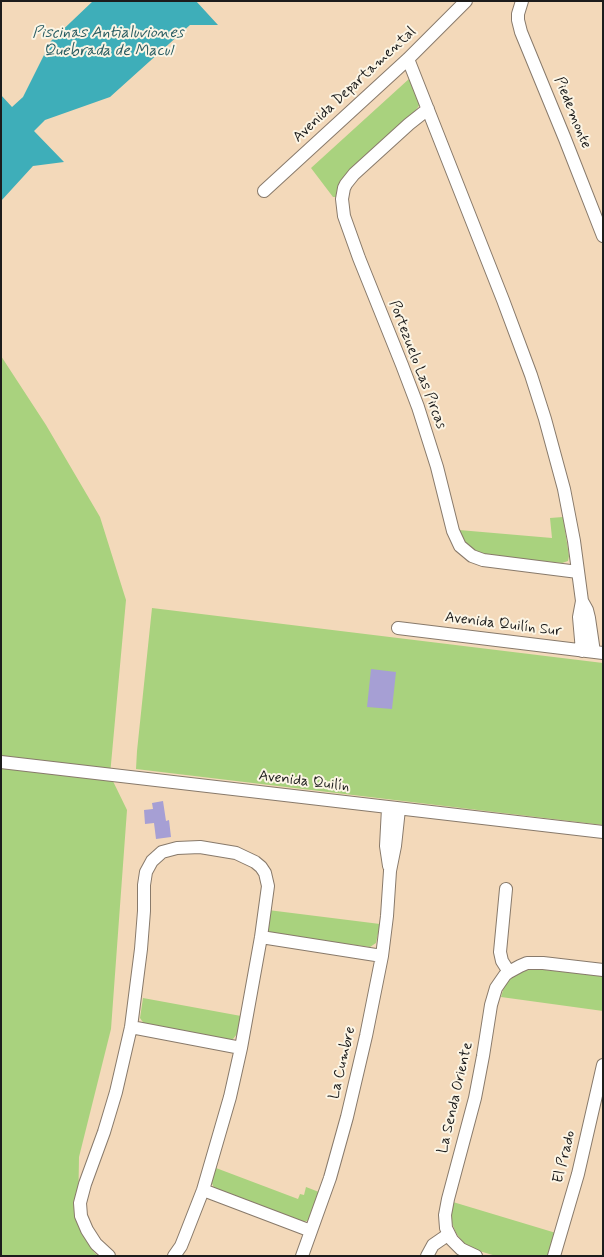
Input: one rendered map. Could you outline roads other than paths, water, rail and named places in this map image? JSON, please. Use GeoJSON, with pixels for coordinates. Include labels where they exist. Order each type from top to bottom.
{"type":"FeatureCollection","features":[{"type":"Feature","properties":{"kind":"street","name":"Avenida Departamental"},"geometry":{"type":"LineString","coordinates":[[264,191],[408,59],[466,1]]}},
{"type":"Feature","properties":{"kind":"street","name":"Piedemonte"},"geometry":{"type":"LineString","coordinates":[[522,1],[518,14],[521,32],[565,138],[603,236]]}},
{"type":"Feature","properties":{"kind":"street"},"geometry":{"type":"LineString","coordinates":[[408,59],[508,312],[540,401],[564,489],[582,602],[579,617],[593,652]]}},
{"type":"Feature","properties":{"kind":"street","name":"Portezuelo Las Pircas"},"geometry":{"type":"LineString","coordinates":[[428,109],[409,124],[354,174],[346,184],[342,199],[344,216],[418,407],[437,466],[453,531],[460,546],[472,556],[483,560],[578,572]]}},
{"type":"Feature","properties":{"kind":"street","name":"Avenida Quilín Sur"},"geometry":{"type":"LineString","coordinates":[[398,628],[593,652]]}},
{"type":"Feature","properties":{"kind":"street","name":"Avenida Quilín"},"geometry":{"type":"LineString","coordinates":[[1,762],[603,832]]}},
{"type":"Feature","properties":{"kind":"street","name":"La Cumbre"},"geometry":{"type":"LineString","coordinates":[[302,1256],[330,1178],[348,1117],[369,1022],[382,956],[387,916],[390,871],[386,856],[386,846],[393,808]]}},
{"type":"Feature","properties":{"kind":"street"},"geometry":{"type":"LineString","coordinates":[[109,1256],[96,1244],[87,1230],[82,1216],[80,1203],[84,1184],[104,1132],[116,1092],[131,1027],[141,949],[145,878],[148,866],[156,856],[169,850],[200,847],[236,854],[255,862],[265,873],[268,886],[261,937],[241,1048],[225,1116],[203,1190],[181,1246],[174,1256]]}},
{"type":"Feature","properties":{"kind":"street"},"geometry":{"type":"LineString","coordinates":[[506,889],[500,952],[502,961],[509,972],[520,966],[534,962],[603,970]]}},
{"type":"Feature","properties":{"kind":"street"},"geometry":{"type":"LineString","coordinates":[[261,937],[382,956]]}},
{"type":"Feature","properties":{"kind":"street","name":"La Senda Oriente"},"geometry":{"type":"LineString","coordinates":[[449,1234],[445,1222],[446,1209],[478,1084],[492,1000],[499,983],[509,972]]}},
{"type":"Feature","properties":{"kind":"street"},"geometry":{"type":"LineString","coordinates":[[131,1027],[241,1048]]}},
{"type":"Feature","properties":{"kind":"street","name":"El Prado"},"geometry":{"type":"LineString","coordinates":[[554,1256],[578,1174],[603,1065]]}},
{"type":"Feature","properties":{"kind":"street"},"geometry":{"type":"LineString","coordinates":[[203,1190],[311,1231]]}},
{"type":"Feature","properties":{"kind":"street"},"geometry":{"type":"LineString","coordinates":[[427,1256],[433,1245],[449,1234],[452,1240],[461,1249],[476,1256]]}},
{"type":"Feature","properties":{"kind":"water","name":"Piscinas Antialuviones Quebrada de Macul"},"geometry":{"type":"Polygon","coordinates":[[[93,1],[196,1],[218,25],[190,25],[110,97],[45,120],[34,131],[64,162],[33,166],[1,201],[1,95],[12,107],[23,97],[51,41],[93,1]]]}}]}
